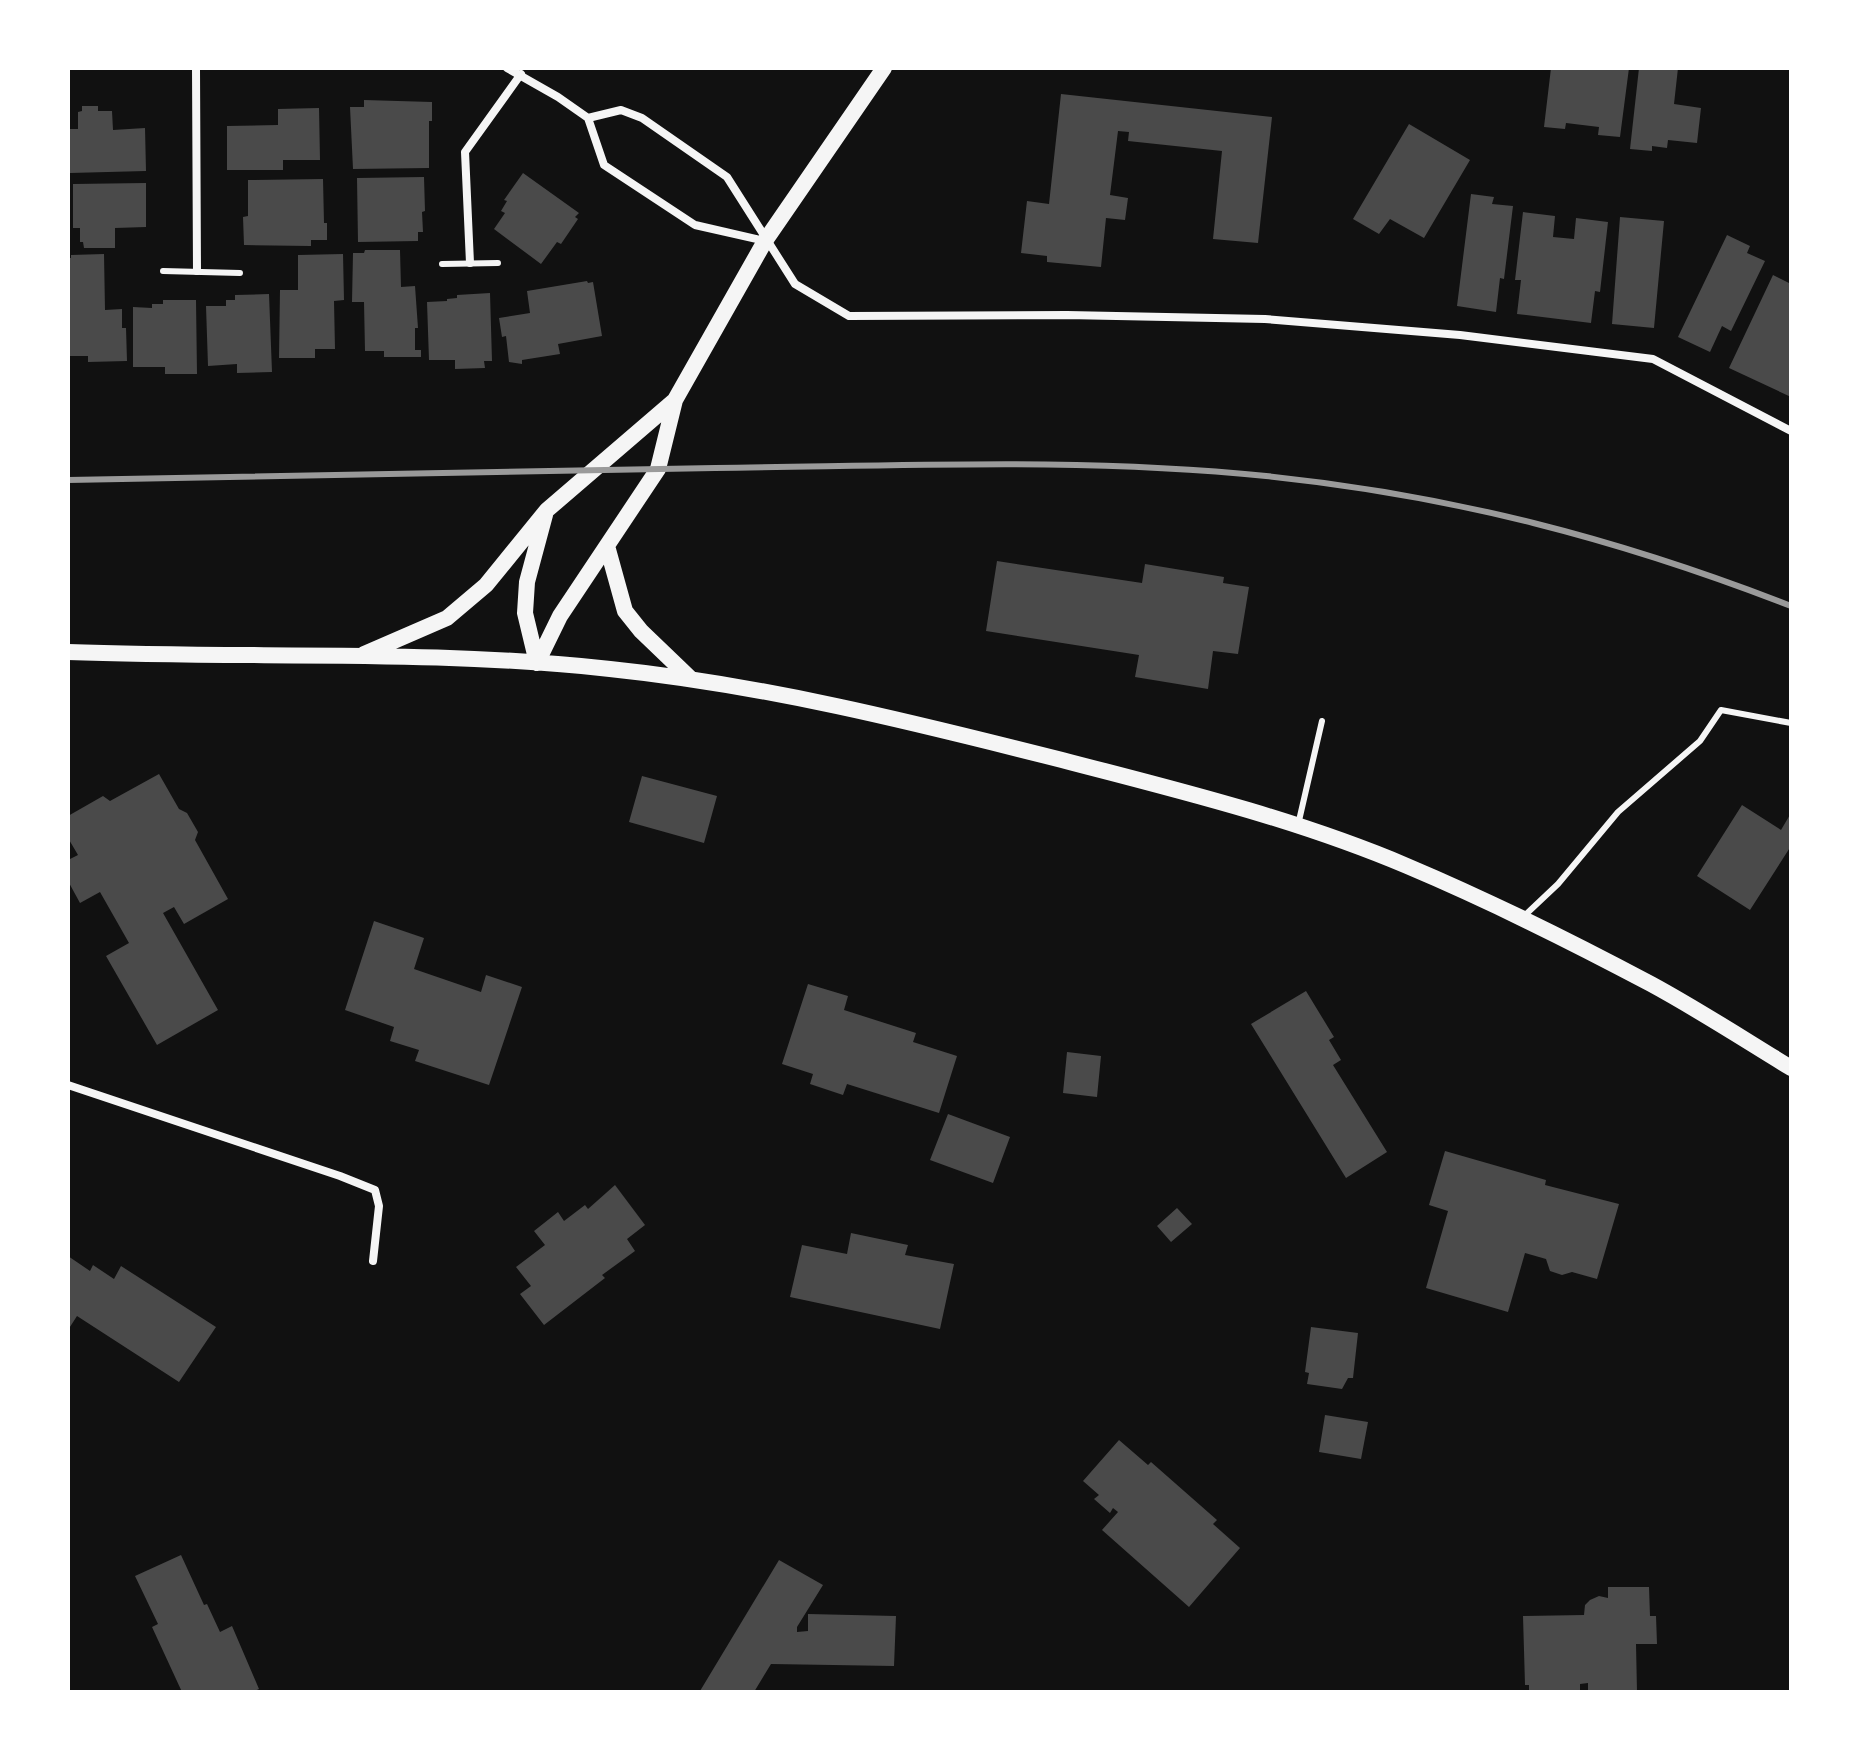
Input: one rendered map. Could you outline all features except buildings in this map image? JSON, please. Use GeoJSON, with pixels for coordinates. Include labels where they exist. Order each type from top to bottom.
{"type":"FeatureCollection","features":[{"type":"Feature","properties":{"kind":"main road"},"geometry":{"type":"LineString","coordinates":[[537,663],[560,616],[658,469],[675,400],[765,241],[884,68]]}},
{"type":"Feature","properties":{"kind":"main road"},"geometry":{"type":"LineString","coordinates":[[359,656],[447,618],[486,585],[547,510],[675,400]]}},
{"type":"Feature","properties":{"kind":"main road"},"geometry":{"type":"LineString","coordinates":[[537,663],[525,613],[527,582],[547,510]]}},
{"type":"Feature","properties":{"kind":"main road"},"geometry":{"type":"LineString","coordinates":[[607,546],[625,611],[641,631],[691,679]]}},
{"type":"Feature","properties":{"kind":"main road"},"geometry":{"type":"LineString","coordinates":[[68,652],[359,656],[608,668],[748,687],[938,728],[1298,825],[1405,865],[1653,985],[1791,1068]]}},
{"type":"Feature","properties":{"kind":"street"},"geometry":{"type":"LineString","coordinates":[[196,68],[197,271]]}},
{"type":"Feature","properties":{"kind":"street"},"geometry":{"type":"LineString","coordinates":[[507,68],[588,118],[604,165],[695,225],[765,241]]}},
{"type":"Feature","properties":{"kind":"street"},"geometry":{"type":"LineString","coordinates":[[470,263],[465,152],[521,74]]}},
{"type":"Feature","properties":{"kind":"street"},"geometry":{"type":"LineString","coordinates":[[588,118],[621,110],[642,118],[727,177],[795,284],[849,316],[1067,315],[1265,319],[1475,337],[1653,359],[1791,431]]}},
{"type":"Feature","properties":{"kind":"street"},"geometry":{"type":"LineString","coordinates":[[68,1085],[375,1190],[379,1206],[373,1261]]}},
{"type":"Feature","properties":{"kind":"lane"},"geometry":{"type":"LineString","coordinates":[[442,264],[498,263]]}},
{"type":"Feature","properties":{"kind":"lane"},"geometry":{"type":"LineString","coordinates":[[163,271],[240,273]]}},
{"type":"Feature","properties":{"kind":"lane"},"geometry":{"type":"LineString","coordinates":[[1521,919],[1558,884],[1618,812],[1700,741],[1721,710],[1791,723]]}},
{"type":"Feature","properties":{"kind":"lane"},"geometry":{"type":"LineString","coordinates":[[1298,825],[1322,721]]}},
{"type":"Feature","properties":{"kind":"railway"},"geometry":{"type":"LineString","coordinates":[[68,480],[922,465],[1129,466],[1197,470],[1335,484],[1468,508],[1598,540],[1791,606]]}}]}
